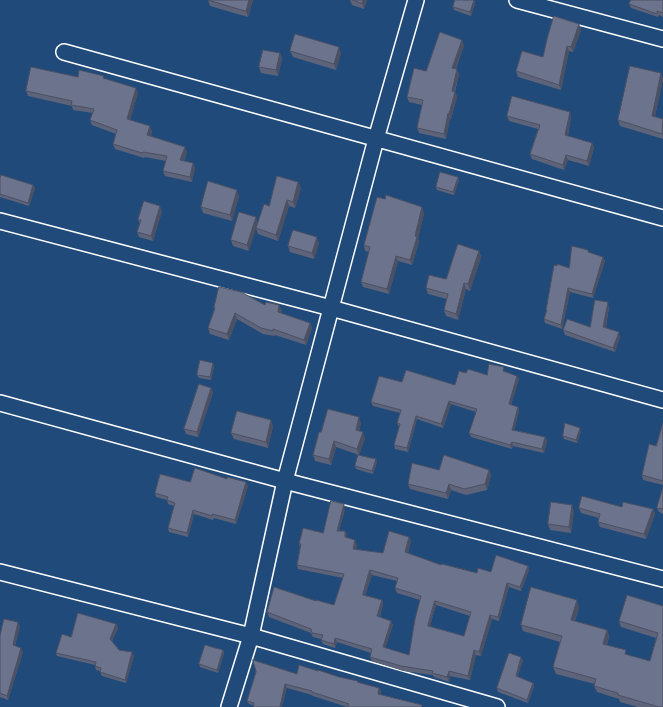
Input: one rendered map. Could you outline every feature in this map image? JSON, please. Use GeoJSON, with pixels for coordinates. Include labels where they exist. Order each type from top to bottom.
{"type":"FeatureCollection","features":[{"type":"Feature","properties":{"kind":"street"},"geometry":{"type":"LineString","coordinates":[[229,707],[252,636],[285,481],[376,139],[416,0]]}},
{"type":"Feature","properties":{"kind":"street"},"geometry":{"type":"LineString","coordinates":[[517,0],[663,39]]}},
{"type":"Feature","properties":{"kind":"street"},"geometry":{"type":"LineString","coordinates":[[64,52],[663,218]]}},
{"type":"Feature","properties":{"kind":"street"},"geometry":{"type":"LineString","coordinates":[[0,220],[331,308],[663,400]]}},
{"type":"Feature","properties":{"kind":"street"},"geometry":{"type":"LineString","coordinates":[[0,403],[285,481],[663,579]]}},
{"type":"Feature","properties":{"kind":"street"},"geometry":{"type":"LineString","coordinates":[[0,572],[252,636],[497,707]]}},
{"type":"Feature","properties":{"kind":"building"},"geometry":{"type":"Polygon","coordinates":[[[208,0],[249,0],[246,11],[208,0]]]}},
{"type":"Feature","properties":{"kind":"building"},"geometry":{"type":"Polygon","coordinates":[[[353,0],[363,0],[362,3],[353,0]]]}},
{"type":"Feature","properties":{"kind":"building"},"geometry":{"type":"Polygon","coordinates":[[[455,0],[474,0],[470,12],[453,7],[455,0]]]}},
{"type":"Feature","properties":{"kind":"building"},"geometry":{"type":"Polygon","coordinates":[[[631,0],[663,0],[663,13],[657,11],[657,14],[629,4],[631,0]]]}},
{"type":"Feature","properties":{"kind":"building"},"geometry":{"type":"Polygon","coordinates":[[[554,16],[579,24],[571,47],[567,46],[559,85],[516,71],[522,51],[543,57],[554,16]]]}},
{"type":"Feature","properties":{"kind":"building"},"geometry":{"type":"Polygon","coordinates":[[[440,32],[462,40],[452,68],[457,69],[452,91],[455,92],[449,114],[448,113],[444,134],[417,128],[423,100],[407,97],[414,68],[426,71],[440,32]]]}},
{"type":"Feature","properties":{"kind":"building"},"geometry":{"type":"Polygon","coordinates":[[[295,34],[339,47],[334,64],[290,51],[295,34]]]}},
{"type":"Feature","properties":{"kind":"building"},"geometry":{"type":"Polygon","coordinates":[[[263,50],[280,53],[276,70],[259,67],[263,50]]]}},
{"type":"Feature","properties":{"kind":"building"},"geometry":{"type":"Polygon","coordinates":[[[630,66],[661,73],[652,116],[663,119],[662,134],[618,120],[630,66]]]}},
{"type":"Feature","properties":{"kind":"building"},"geometry":{"type":"Polygon","coordinates":[[[31,67],[78,77],[79,70],[104,76],[103,78],[136,88],[127,119],[150,126],[147,135],[185,147],[180,160],[193,163],[190,177],[163,171],[167,156],[142,153],[113,144],[117,130],[90,120],[94,109],[71,105],[72,101],[26,91],[31,67]]]}},
{"type":"Feature","properties":{"kind":"building"},"geometry":{"type":"Polygon","coordinates":[[[512,96],[570,112],[565,135],[592,143],[587,161],[566,155],[563,165],[530,154],[540,125],[507,116],[512,96]]]}},
{"type":"Feature","properties":{"kind":"building"},"geometry":{"type":"Polygon","coordinates":[[[440,172],[458,177],[453,192],[436,187],[440,172]]]}},
{"type":"Feature","properties":{"kind":"building"},"geometry":{"type":"Polygon","coordinates":[[[1,175],[33,185],[28,203],[0,194],[1,175]]]}},
{"type":"Feature","properties":{"kind":"building"},"geometry":{"type":"Polygon","coordinates":[[[277,176],[298,182],[293,202],[287,200],[276,235],[256,228],[264,204],[269,206],[277,176]]]}},
{"type":"Feature","properties":{"kind":"building"},"geometry":{"type":"Polygon","coordinates":[[[208,181],[237,190],[230,215],[201,207],[208,181]]]}},
{"type":"Feature","properties":{"kind":"building"},"geometry":{"type":"Polygon","coordinates":[[[386,195],[422,207],[415,236],[417,237],[410,260],[396,256],[387,289],[361,282],[370,247],[364,245],[377,197],[385,199],[386,195]]]}},
{"type":"Feature","properties":{"kind":"building"},"geometry":{"type":"Polygon","coordinates":[[[144,201],[160,206],[151,236],[137,232],[141,220],[138,220],[144,201]]]}},
{"type":"Feature","properties":{"kind":"building"},"geometry":{"type":"Polygon","coordinates":[[[239,212],[256,217],[247,245],[231,240],[239,212]]]}},
{"type":"Feature","properties":{"kind":"building"},"geometry":{"type":"Polygon","coordinates":[[[293,230],[317,237],[312,253],[288,246],[293,230]]]}},
{"type":"Feature","properties":{"kind":"building"},"geometry":{"type":"Polygon","coordinates":[[[458,244],[479,251],[468,284],[464,283],[456,314],[444,310],[448,294],[426,288],[429,275],[446,279],[458,244]]]}},
{"type":"Feature","properties":{"kind":"building"},"geometry":{"type":"Polygon","coordinates":[[[572,246],[588,250],[588,252],[603,257],[592,294],[568,288],[561,325],[544,319],[547,310],[554,265],[557,266],[557,264],[569,268],[572,246]]]}},
{"type":"Feature","properties":{"kind":"building"},"geometry":{"type":"Polygon","coordinates":[[[219,287],[241,292],[265,305],[266,302],[279,305],[278,312],[310,323],[304,340],[273,329],[273,331],[261,328],[235,313],[227,334],[208,328],[215,308],[219,287]]]}},
{"type":"Feature","properties":{"kind":"building"},"geometry":{"type":"Polygon","coordinates":[[[595,300],[608,302],[603,327],[619,332],[613,348],[563,330],[567,319],[590,327],[595,300]]]}},
{"type":"Feature","properties":{"kind":"building"},"geometry":{"type":"Polygon","coordinates":[[[200,360],[213,363],[210,377],[197,375],[200,360]]]}},
{"type":"Feature","properties":{"kind":"building"},"geometry":{"type":"Polygon","coordinates":[[[489,364],[504,367],[503,371],[517,376],[509,404],[518,407],[512,430],[545,437],[542,449],[512,442],[510,445],[469,433],[477,409],[449,401],[441,424],[416,416],[407,448],[394,445],[400,424],[397,423],[401,410],[371,402],[379,376],[402,382],[406,370],[455,385],[459,371],[466,373],[468,369],[487,375],[489,364]]]}},
{"type":"Feature","properties":{"kind":"building"},"geometry":{"type":"Polygon","coordinates":[[[199,384],[211,388],[197,432],[184,429],[199,384]]]}},
{"type":"Feature","properties":{"kind":"building"},"geometry":{"type":"Polygon","coordinates":[[[328,409],[359,417],[356,430],[363,432],[357,449],[334,441],[329,459],[313,455],[319,432],[321,432],[328,409]]]}},
{"type":"Feature","properties":{"kind":"building"},"geometry":{"type":"Polygon","coordinates":[[[237,411],[271,420],[266,442],[231,433],[237,411]]]}},
{"type":"Feature","properties":{"kind":"building"},"geometry":{"type":"Polygon","coordinates":[[[565,423],[580,428],[576,440],[563,436],[565,423]]]}},
{"type":"Feature","properties":{"kind":"building"},"geometry":{"type":"Polygon","coordinates":[[[663,423],[663,481],[642,475],[649,444],[656,446],[663,423]]]}},
{"type":"Feature","properties":{"kind":"building"},"geometry":{"type":"Polygon","coordinates":[[[358,455],[376,459],[372,471],[355,466],[358,455]]]}},
{"type":"Feature","properties":{"kind":"building"},"geometry":{"type":"Polygon","coordinates":[[[444,455],[489,470],[485,484],[464,489],[449,484],[446,493],[408,484],[412,463],[439,470],[444,455]]]}},
{"type":"Feature","properties":{"kind":"building"},"geometry":{"type":"Polygon","coordinates":[[[195,468],[227,479],[227,477],[246,482],[235,520],[212,514],[212,516],[193,510],[187,533],[168,528],[175,503],[167,500],[168,497],[155,493],[160,474],[190,482],[195,468]]]}},
{"type":"Feature","properties":{"kind":"building"},"geometry":{"type":"Polygon","coordinates":[[[663,487],[663,509],[657,508],[663,487]]]}},
{"type":"Feature","properties":{"kind":"building"},"geometry":{"type":"Polygon","coordinates":[[[582,496],[622,507],[623,502],[653,509],[644,534],[598,522],[600,514],[579,508],[582,496]]]}},
{"type":"Feature","properties":{"kind":"building"},"geometry":{"type":"Polygon","coordinates":[[[331,501],[344,504],[337,531],[345,531],[345,537],[355,540],[353,549],[383,553],[389,531],[409,537],[405,552],[441,565],[477,573],[478,568],[491,572],[496,555],[528,566],[520,587],[507,583],[498,617],[490,615],[479,652],[474,650],[468,676],[449,671],[447,677],[432,673],[433,671],[401,666],[370,657],[372,649],[335,638],[334,644],[321,640],[323,635],[312,633],[311,629],[267,612],[274,587],[316,601],[334,605],[344,574],[297,565],[301,544],[299,544],[303,528],[323,533],[331,501]],[[370,570],[363,595],[382,600],[377,616],[391,621],[383,647],[409,655],[415,619],[421,596],[395,588],[398,578],[370,570]],[[435,601],[428,626],[464,636],[471,612],[435,601]]]}},
{"type":"Feature","properties":{"kind":"building"},"geometry":{"type":"Polygon","coordinates":[[[551,502],[572,505],[569,527],[548,524],[551,502]]]}},
{"type":"Feature","properties":{"kind":"building"},"geometry":{"type":"Polygon","coordinates":[[[531,587],[577,600],[571,620],[607,630],[603,644],[626,650],[625,654],[650,661],[658,633],[619,621],[627,595],[663,606],[663,707],[618,695],[618,693],[594,686],[596,679],[553,667],[562,636],[521,625],[531,587]]]}},
{"type":"Feature","properties":{"kind":"building"},"geometry":{"type":"Polygon","coordinates":[[[78,613],[116,624],[110,639],[119,650],[132,652],[125,680],[100,672],[101,668],[95,666],[96,662],[56,653],[62,634],[71,637],[78,613]]]}},
{"type":"Feature","properties":{"kind":"building"},"geometry":{"type":"Polygon","coordinates":[[[4,619],[18,622],[13,645],[21,648],[7,696],[0,693],[0,636],[4,619]]]}},
{"type":"Feature","properties":{"kind":"building"},"geometry":{"type":"Polygon","coordinates":[[[205,645],[223,650],[217,670],[199,664],[205,645]]]}},
{"type":"Feature","properties":{"kind":"building"},"geometry":{"type":"Polygon","coordinates":[[[509,653],[521,657],[516,676],[533,683],[527,700],[497,688],[509,653]]]}},
{"type":"Feature","properties":{"kind":"building"},"geometry":{"type":"Polygon","coordinates":[[[253,660],[297,674],[299,665],[318,670],[379,688],[378,694],[422,705],[421,707],[347,707],[349,704],[312,691],[285,684],[280,707],[253,707],[254,703],[247,701],[256,672],[253,660]]]}}]}
